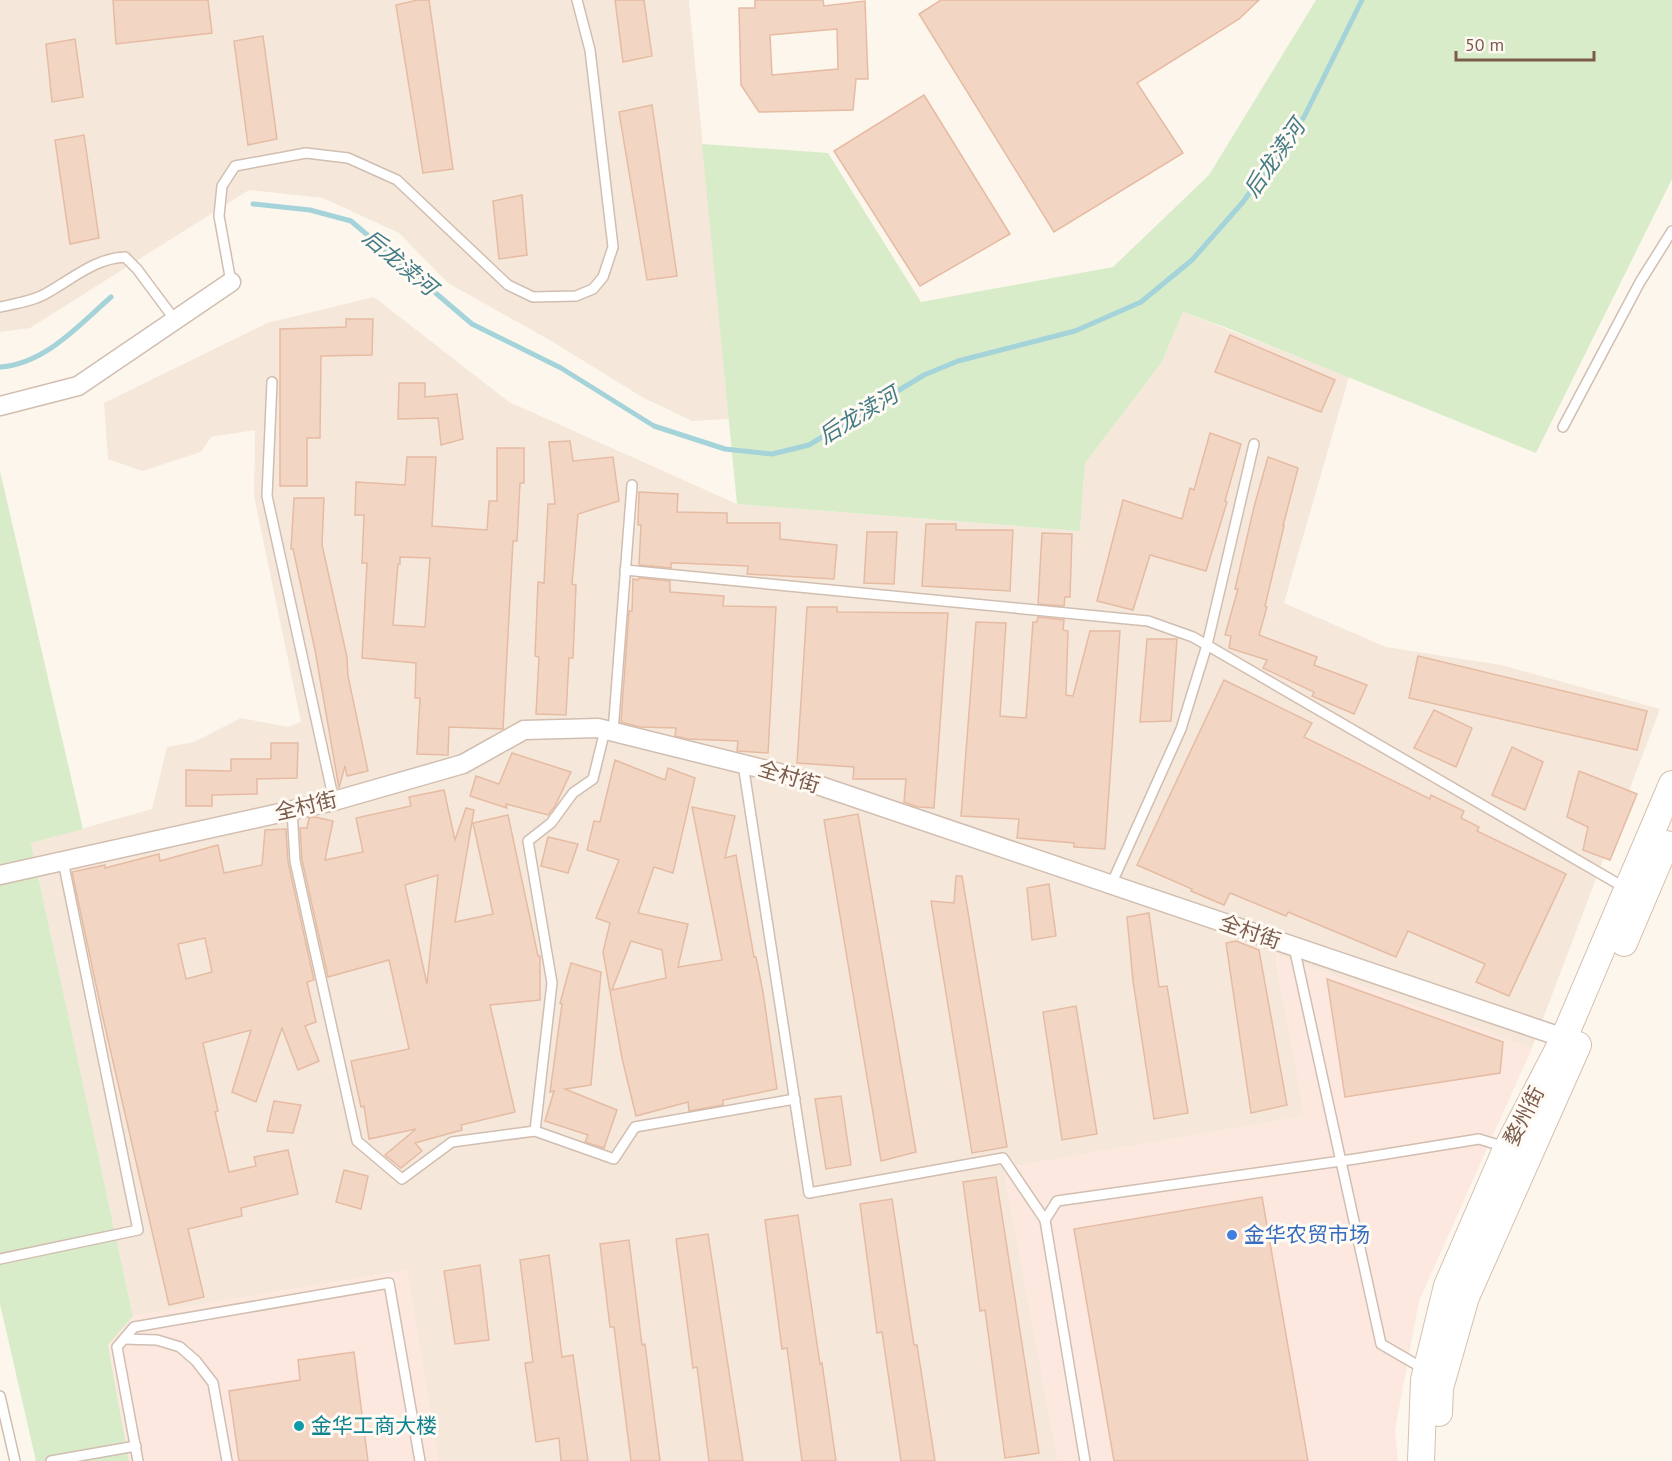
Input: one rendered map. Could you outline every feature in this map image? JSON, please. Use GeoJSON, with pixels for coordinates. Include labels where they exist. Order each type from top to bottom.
{"type":"FeatureCollection","features":[{"type":"Feature","properties":{"kind":"main road","name":"婺州街"},"geometry":{"type":"LineString","coordinates":[[1421,1461],[1424,1380],[1447,1286],[1507,1148],[1564,1038],[1672,784]]}},
{"type":"Feature","properties":{"kind":"main road","name":"婺州街"},"geometry":{"type":"LineString","coordinates":[[1436,1461],[1440,1388],[1466,1297],[1649,886],[1672,828]]}},
{"type":"Feature","properties":{"kind":"street"},"geometry":{"type":"LineString","coordinates":[[0,406],[78,386],[231,282]]}},
{"type":"Feature","properties":{"kind":"street","name":"全村街"},"geometry":{"type":"LineString","coordinates":[[0,875],[333,801],[463,764],[524,730],[609,731],[791,776],[1564,1038]]}},
{"type":"Feature","properties":{"kind":"lane"},"geometry":{"type":"LineString","coordinates":[[231,282],[219,216],[222,186],[235,166],[306,153],[348,158],[397,180],[508,285],[533,297],[576,296],[593,289],[603,277],[613,247],[590,50],[577,0]]}},
{"type":"Feature","properties":{"kind":"lane"},"geometry":{"type":"LineString","coordinates":[[1563,426],[1640,282],[1672,231]]}},
{"type":"Feature","properties":{"kind":"lane"},"geometry":{"type":"LineString","coordinates":[[0,307],[43,296],[109,257],[125,256],[175,320]]}},
{"type":"Feature","properties":{"kind":"lane"},"geometry":{"type":"LineString","coordinates":[[272,382],[267,496],[333,801]]}},
{"type":"Feature","properties":{"kind":"lane"},"geometry":{"type":"LineString","coordinates":[[1112,885],[1181,729],[1207,645],[1254,444]]}},
{"type":"Feature","properties":{"kind":"lane"},"geometry":{"type":"LineString","coordinates":[[535,1131],[552,983],[528,841],[551,824],[573,794],[593,779],[609,731],[632,485]]}},
{"type":"Feature","properties":{"kind":"lane"},"geometry":{"type":"LineString","coordinates":[[625,570],[1148,621],[1193,637],[1628,890]]}},
{"type":"Feature","properties":{"kind":"lane"},"geometry":{"type":"LineString","coordinates":[[743,764],[809,1192],[1003,1158],[1045,1220],[1085,1461]]}},
{"type":"Feature","properties":{"kind":"lane"},"geometry":{"type":"LineString","coordinates":[[292,810],[295,861],[357,1141],[402,1179],[452,1142],[535,1131],[614,1159],[635,1127],[795,1099]]}},
{"type":"Feature","properties":{"kind":"lane"},"geometry":{"type":"LineString","coordinates":[[0,1259],[138,1230],[63,861]]}},
{"type":"Feature","properties":{"kind":"lane"},"geometry":{"type":"LineString","coordinates":[[1294,947],[1381,1344],[1426,1370]]}},
{"type":"Feature","properties":{"kind":"lane"},"geometry":{"type":"LineString","coordinates":[[1045,1220],[1057,1201],[1342,1161],[1479,1138],[1507,1148]]}},
{"type":"Feature","properties":{"kind":"lane"},"geometry":{"type":"LineString","coordinates":[[138,1461],[117,1347],[134,1327],[389,1283],[420,1461]]}},
{"type":"Feature","properties":{"kind":"lane"},"geometry":{"type":"LineString","coordinates":[[124,1339],[157,1340],[180,1347],[196,1361],[213,1383],[227,1461]]}},
{"type":"Feature","properties":{"kind":"lane"},"geometry":{"type":"LineString","coordinates":[[0,1396],[15,1461]]}},
{"type":"Feature","properties":{"kind":"lane"},"geometry":{"type":"LineString","coordinates":[[51,1461],[136,1446]]}},
{"type":"Feature","properties":{"kind":"shaded area"},"geometry":{"type":"Polygon","coordinates":[[[0,0],[689,0],[729,419],[692,421],[642,397],[553,342],[448,283],[399,233],[323,198],[249,190],[30,328],[0,332],[0,0]]]}},
{"type":"Feature","properties":{"kind":"shaded area"},"geometry":{"type":"Polygon","coordinates":[[[374,297],[509,402],[737,504],[1080,531],[1085,463],[1162,362],[1183,312],[1349,377],[1284,603],[1386,647],[1501,665],[1660,709],[1532,1048],[1276,961],[1305,1116],[1004,1168],[1058,1461],[438,1461],[407,1270],[133,1316],[31,843],[152,809],[167,747],[194,742],[241,718],[288,727],[301,722],[254,496],[255,430],[211,437],[201,452],[142,471],[108,459],[104,403],[267,323],[374,297]]]}},
{"type":"Feature","properties":{"kind":"shaded area","name":"金华农贸市场"},"geometry":{"type":"Polygon","coordinates":[[[1275,954],[1532,1048],[1419,1301],[1395,1430],[1398,1461],[1058,1461],[1003,1168],[1304,1116],[1275,954]]]}},
{"type":"Feature","properties":{"kind":"shaded area"},"geometry":{"type":"Polygon","coordinates":[[[407,1270],[438,1461],[129,1461],[108,1345],[133,1316],[407,1270]]]}},
{"type":"Feature","properties":{"kind":"green space"},"geometry":{"type":"Polygon","coordinates":[[[1316,0],[1672,0],[1672,179],[1536,453],[1183,312],[1162,362],[1085,463],[1080,531],[737,504],[702,144],[828,153],[921,302],[1113,267],[1209,175],[1316,0]]]}},
{"type":"Feature","properties":{"kind":"green space"},"geometry":{"type":"Polygon","coordinates":[[[0,471],[83,829],[31,843],[133,1316],[108,1345],[129,1461],[36,1461],[0,1304],[0,471]]]}},
{"type":"Feature","properties":{"kind":"building"},"geometry":{"type":"Polygon","coordinates":[[[113,0],[208,0],[212,33],[116,44],[113,0]]]}},
{"type":"Feature","properties":{"kind":"building"},"geometry":{"type":"Polygon","coordinates":[[[429,0],[453,169],[423,173],[396,5],[429,0]]]}},
{"type":"Feature","properties":{"kind":"building"},"geometry":{"type":"Polygon","coordinates":[[[615,0],[644,0],[652,56],[623,62],[615,0]]]}},
{"type":"Feature","properties":{"kind":"building"},"geometry":{"type":"Polygon","coordinates":[[[755,0],[823,0],[824,6],[865,1],[868,79],[856,79],[853,110],[759,112],[741,85],[739,8],[755,8],[755,0]],[[837,29],[770,35],[772,75],[838,69],[837,29]]]}},
{"type":"Feature","properties":{"kind":"building"},"geometry":{"type":"Polygon","coordinates":[[[941,0],[1259,0],[1239,19],[1137,83],[1183,153],[1054,232],[919,14],[941,0]]]}},
{"type":"Feature","properties":{"kind":"building"},"geometry":{"type":"Polygon","coordinates":[[[263,36],[277,139],[248,145],[234,41],[263,36]]]}},
{"type":"Feature","properties":{"kind":"building"},"geometry":{"type":"Polygon","coordinates":[[[75,39],[83,97],[52,102],[46,44],[75,39]]]}},
{"type":"Feature","properties":{"kind":"building"},"geometry":{"type":"Polygon","coordinates":[[[924,95],[1010,234],[920,286],[834,151],[924,95]]]}},
{"type":"Feature","properties":{"kind":"building"},"geometry":{"type":"Polygon","coordinates":[[[652,105],[677,276],[647,280],[619,112],[652,105]]]}},
{"type":"Feature","properties":{"kind":"building"},"geometry":{"type":"Polygon","coordinates":[[[84,135],[99,238],[70,244],[55,140],[84,135]]]}},
{"type":"Feature","properties":{"kind":"building"},"geometry":{"type":"Polygon","coordinates":[[[522,195],[527,255],[499,259],[493,201],[522,195]]]}},
{"type":"Feature","properties":{"kind":"building"},"geometry":{"type":"Polygon","coordinates":[[[346,319],[373,319],[372,355],[321,356],[320,438],[307,438],[307,486],[280,486],[280,329],[346,327],[346,319]]]}},
{"type":"Feature","properties":{"kind":"building"},"geometry":{"type":"Polygon","coordinates":[[[1230,335],[1335,380],[1321,412],[1215,372],[1230,335]]]}},
{"type":"Feature","properties":{"kind":"building"},"geometry":{"type":"Polygon","coordinates":[[[399,383],[425,383],[425,397],[457,394],[463,439],[441,445],[438,418],[398,419],[399,383]]]}},
{"type":"Feature","properties":{"kind":"building"},"geometry":{"type":"Polygon","coordinates":[[[1210,433],[1241,444],[1225,501],[1227,502],[1206,571],[1150,555],[1133,610],[1097,601],[1123,500],[1182,519],[1190,488],[1194,490],[1210,433]]]}},
{"type":"Feature","properties":{"kind":"building"},"geometry":{"type":"Polygon","coordinates":[[[570,441],[573,461],[613,457],[619,501],[578,514],[572,584],[576,585],[573,658],[569,658],[566,715],[536,714],[539,657],[535,656],[538,582],[544,583],[548,504],[555,504],[549,442],[570,441]]]}},
{"type":"Feature","properties":{"kind":"building"},"geometry":{"type":"Polygon","coordinates":[[[497,448],[524,448],[524,483],[520,483],[517,541],[513,541],[503,729],[449,727],[448,755],[417,754],[420,698],[415,698],[416,663],[362,658],[367,563],[362,563],[364,515],[355,515],[356,482],[405,485],[407,457],[436,457],[432,526],[487,530],[489,501],[497,501],[497,448]],[[400,557],[393,625],[425,627],[430,558],[400,557]]]}},
{"type":"Feature","properties":{"kind":"building"},"geometry":{"type":"Polygon","coordinates":[[[1268,457],[1298,468],[1259,635],[1317,657],[1314,665],[1367,685],[1354,714],[1312,696],[1314,692],[1263,668],[1267,660],[1229,648],[1231,636],[1225,635],[1238,589],[1235,589],[1254,507],[1268,457]]]}},
{"type":"Feature","properties":{"kind":"building"},"geometry":{"type":"Polygon","coordinates":[[[639,492],[678,494],[677,512],[727,513],[727,523],[780,523],[780,539],[837,545],[834,579],[747,574],[748,566],[671,563],[671,568],[639,565],[641,525],[638,525],[639,492]]]}},
{"type":"Feature","properties":{"kind":"building"},"geometry":{"type":"Polygon","coordinates":[[[294,498],[324,498],[322,545],[347,657],[348,676],[368,771],[347,776],[345,766],[339,788],[315,650],[293,549],[291,549],[294,498]]]}},
{"type":"Feature","properties":{"kind":"building"},"geometry":{"type":"Polygon","coordinates":[[[926,524],[956,524],[956,530],[1013,530],[1010,591],[922,586],[926,524]]]}},
{"type":"Feature","properties":{"kind":"building"},"geometry":{"type":"Polygon","coordinates":[[[867,532],[897,532],[894,584],[864,583],[867,532]]]}},
{"type":"Feature","properties":{"kind":"building"},"geometry":{"type":"Polygon","coordinates":[[[1042,533],[1072,534],[1070,597],[1065,597],[1064,606],[1038,604],[1042,533]]]}},
{"type":"Feature","properties":{"kind":"building"},"geometry":{"type":"Polygon","coordinates":[[[639,578],[670,581],[670,592],[724,596],[723,606],[776,607],[768,753],[737,751],[738,741],[688,739],[675,736],[676,728],[640,727],[621,722],[633,579],[638,580],[639,578]]]}},
{"type":"Feature","properties":{"kind":"building"},"geometry":{"type":"Polygon","coordinates":[[[807,607],[837,607],[837,612],[948,613],[934,808],[918,807],[904,802],[906,779],[853,779],[854,767],[797,763],[807,607]]]}},
{"type":"Feature","properties":{"kind":"building"},"geometry":{"type":"Polygon","coordinates":[[[1038,617],[1064,620],[1063,630],[1068,631],[1066,695],[1073,696],[1090,631],[1120,631],[1105,849],[1074,847],[1074,843],[1017,838],[1019,819],[961,816],[976,622],[1006,623],[1000,716],[1026,718],[1033,622],[1037,622],[1038,617]]]}},
{"type":"Feature","properties":{"kind":"building"},"geometry":{"type":"Polygon","coordinates":[[[1147,639],[1177,639],[1171,721],[1140,722],[1147,639]]]}},
{"type":"Feature","properties":{"kind":"building"},"geometry":{"type":"Polygon","coordinates":[[[1418,656],[1647,711],[1637,750],[1409,698],[1418,656]]]}},
{"type":"Feature","properties":{"kind":"building"},"geometry":{"type":"Polygon","coordinates":[[[1224,680],[1312,723],[1304,737],[1430,799],[1431,795],[1464,811],[1461,818],[1479,827],[1477,831],[1566,874],[1509,996],[1476,982],[1485,964],[1408,931],[1396,957],[1288,912],[1286,916],[1230,893],[1224,905],[1137,865],[1224,680]]]}},
{"type":"Feature","properties":{"kind":"building"},"geometry":{"type":"Polygon","coordinates":[[[1434,710],[1472,728],[1456,767],[1414,748],[1434,710]]]}},
{"type":"Feature","properties":{"kind":"building"},"geometry":{"type":"Polygon","coordinates":[[[271,743],[298,743],[297,778],[257,779],[257,794],[212,795],[212,806],[186,806],[186,770],[231,771],[231,759],[271,759],[271,743]]]}},
{"type":"Feature","properties":{"kind":"building"},"geometry":{"type":"Polygon","coordinates":[[[1512,747],[1543,762],[1525,810],[1492,795],[1512,747]]]}},
{"type":"Feature","properties":{"kind":"building"},"geometry":{"type":"Polygon","coordinates":[[[512,753],[571,772],[555,806],[548,815],[506,804],[507,808],[470,796],[476,776],[499,784],[512,753]]]}},
{"type":"Feature","properties":{"kind":"building"},"geometry":{"type":"Polygon","coordinates":[[[615,760],[665,780],[668,768],[695,778],[673,873],[654,867],[638,913],[688,924],[678,967],[722,960],[692,807],[735,816],[725,858],[736,855],[754,957],[756,957],[763,992],[777,1089],[723,1100],[723,1105],[689,1111],[688,1102],[636,1116],[622,1058],[603,952],[610,923],[596,918],[619,860],[587,850],[594,821],[600,822],[615,760]],[[631,941],[612,990],[666,978],[662,950],[631,941]]]}},
{"type":"Feature","properties":{"kind":"building"},"geometry":{"type":"Polygon","coordinates":[[[1579,771],[1637,794],[1610,860],[1583,850],[1588,827],[1567,817],[1579,771]]]}},
{"type":"Feature","properties":{"kind":"building"},"geometry":{"type":"Polygon","coordinates":[[[444,790],[455,840],[466,808],[474,810],[455,922],[493,914],[473,823],[508,815],[538,956],[540,956],[540,1000],[490,1005],[515,1112],[461,1125],[462,1130],[415,1143],[422,1151],[401,1168],[385,1155],[416,1129],[369,1139],[364,1106],[361,1107],[351,1061],[409,1049],[389,960],[328,977],[302,860],[300,828],[307,828],[309,818],[333,821],[325,860],[363,852],[356,818],[411,806],[409,797],[444,790]],[[438,875],[405,885],[427,984],[438,875]]]}},
{"type":"Feature","properties":{"kind":"building"},"geometry":{"type":"Polygon","coordinates":[[[858,814],[916,1152],[881,1161],[824,820],[858,814]]]}},
{"type":"Feature","properties":{"kind":"building"},"geometry":{"type":"Polygon","coordinates":[[[286,829],[288,862],[314,980],[307,982],[316,1022],[305,1026],[319,1061],[298,1070],[282,1028],[256,1102],[232,1092],[251,1030],[203,1043],[218,1111],[215,1112],[229,1172],[256,1166],[254,1157],[288,1150],[298,1194],[241,1208],[242,1216],[188,1229],[204,1297],[169,1305],[72,872],[105,865],[105,868],[159,854],[160,861],[218,845],[224,873],[262,865],[265,830],[286,829]],[[205,938],[178,944],[186,979],[212,972],[205,938]]]}},
{"type":"Feature","properties":{"kind":"building"},"geometry":{"type":"Polygon","coordinates":[[[548,837],[578,844],[568,873],[541,866],[548,837]]]}},
{"type":"Feature","properties":{"kind":"building"},"geometry":{"type":"Polygon","coordinates":[[[956,876],[962,876],[1007,1147],[972,1153],[931,901],[954,903],[956,876]]]}},
{"type":"Feature","properties":{"kind":"building"},"geometry":{"type":"Polygon","coordinates":[[[1049,884],[1056,936],[1032,940],[1027,888],[1049,884]]]}},
{"type":"Feature","properties":{"kind":"building"},"geometry":{"type":"Polygon","coordinates":[[[1149,913],[1159,987],[1167,986],[1188,1113],[1154,1119],[1133,981],[1127,917],[1149,913]]]}},
{"type":"Feature","properties":{"kind":"building"},"geometry":{"type":"Polygon","coordinates":[[[1236,941],[1259,950],[1287,1105],[1251,1113],[1226,943],[1236,941]]]}},
{"type":"Feature","properties":{"kind":"building"},"geometry":{"type":"Polygon","coordinates":[[[571,963],[601,972],[591,1085],[565,1089],[617,1110],[604,1148],[585,1142],[588,1135],[545,1121],[554,1091],[550,1092],[562,1004],[560,1003],[571,963]]]}},
{"type":"Feature","properties":{"kind":"building"},"geometry":{"type":"Polygon","coordinates":[[[1327,979],[1503,1042],[1500,1073],[1345,1097],[1327,979]]]}},
{"type":"Feature","properties":{"kind":"building"},"geometry":{"type":"Polygon","coordinates":[[[1076,1006],[1097,1134],[1062,1140],[1043,1012],[1076,1006]]]}},
{"type":"Feature","properties":{"kind":"building"},"geometry":{"type":"Polygon","coordinates":[[[841,1096],[851,1165],[826,1169],[815,1099],[841,1096]]]}},
{"type":"Feature","properties":{"kind":"building"},"geometry":{"type":"Polygon","coordinates":[[[274,1101],[301,1105],[293,1133],[267,1131],[274,1101]]]}},
{"type":"Feature","properties":{"kind":"building"},"geometry":{"type":"Polygon","coordinates":[[[344,1170],[368,1176],[361,1209],[336,1202],[344,1170]]]}},
{"type":"Feature","properties":{"kind":"building"},"geometry":{"type":"Polygon","coordinates":[[[996,1177],[1039,1453],[1005,1458],[985,1310],[980,1311],[963,1182],[996,1177]]]}},
{"type":"Feature","properties":{"kind":"building"},"geometry":{"type":"Polygon","coordinates":[[[1262,1197],[1308,1461],[1114,1461],[1074,1229],[1262,1197]]]}},
{"type":"Feature","properties":{"kind":"building"},"geometry":{"type":"Polygon","coordinates":[[[892,1199],[914,1345],[917,1345],[935,1461],[901,1461],[882,1332],[877,1333],[860,1204],[892,1199]]]}},
{"type":"Feature","properties":{"kind":"building"},"geometry":{"type":"Polygon","coordinates":[[[798,1215],[836,1461],[802,1461],[787,1348],[782,1349],[765,1220],[798,1215]]]}},
{"type":"Feature","properties":{"kind":"building"},"geometry":{"type":"Polygon","coordinates":[[[708,1234],[743,1461],[709,1461],[697,1367],[693,1368],[676,1239],[708,1234]]]}},
{"type":"Feature","properties":{"kind":"building"},"geometry":{"type":"Polygon","coordinates":[[[629,1240],[660,1461],[631,1461],[614,1327],[610,1327],[600,1244],[629,1240]]]}},
{"type":"Feature","properties":{"kind":"building"},"geometry":{"type":"Polygon","coordinates":[[[549,1255],[562,1357],[573,1355],[588,1461],[561,1461],[559,1438],[536,1442],[525,1363],[533,1362],[520,1260],[549,1255]]]}},
{"type":"Feature","properties":{"kind":"building"},"geometry":{"type":"Polygon","coordinates":[[[480,1265],[489,1340],[455,1344],[444,1271],[480,1265]]]}},
{"type":"Feature","properties":{"kind":"building","name":"金华工商大楼"},"geometry":{"type":"Polygon","coordinates":[[[354,1352],[368,1461],[239,1461],[229,1391],[300,1380],[298,1360],[354,1352]]]}},
{"type":"Feature","properties":{"kind":"waterway","name":"后龙渎河"},"geometry":{"type":"LineString","coordinates":[[253,204],[310,210],[351,221],[472,324],[561,368],[654,426],[725,449],[772,454],[809,445],[924,375],[958,361],[1075,331],[1141,302],[1192,260],[1243,202],[1304,117],[1362,0]]}},
{"type":"Feature","properties":{"kind":"waterway","name":"后龙渎河"},"geometry":{"type":"LineString","coordinates":[[0,367],[32,359],[46,351],[74,331],[111,297]]}},
{"type":"Feature","properties":{"kind":"place","name":"金华农贸市场"},"geometry":{"type":"Point","coordinates":[1232,1235]}},
{"type":"Feature","properties":{"kind":"place","name":"金华工商大楼"},"geometry":{"type":"Point","coordinates":[299,1426]}}]}
